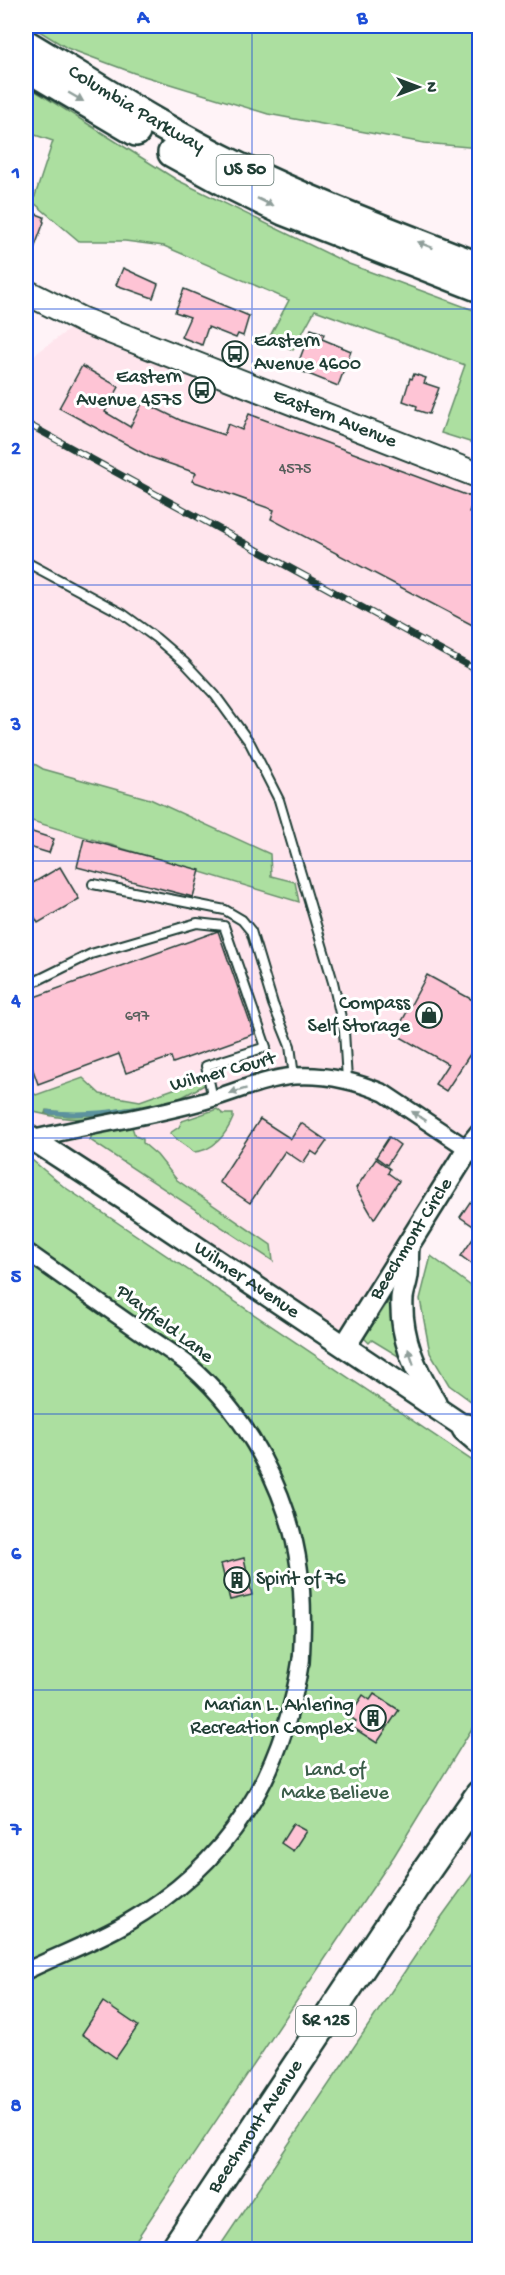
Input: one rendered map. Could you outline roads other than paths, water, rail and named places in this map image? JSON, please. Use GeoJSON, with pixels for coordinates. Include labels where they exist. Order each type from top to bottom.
{"type":"FeatureCollection","features":[{"type":"Feature","properties":{"kind":"highway","name":"Columbia Parkway"},"geometry":{"type":"LineString","coordinates":[[26,44],[174,134],[240,168],[354,218],[480,267]]}},
{"type":"Feature","properties":{"kind":"highway","name":"Columbia Parkway"},"geometry":{"type":"LineString","coordinates":[[26,67],[234,187],[283,211],[480,288]]}},
{"type":"Feature","properties":{"kind":"highway","name":"Beechmont Avenue"},"geometry":{"type":"LineString","coordinates":[[174,2250],[415,1887],[480,1794]]}},
{"type":"Feature","properties":{"kind":"main road","name":"Eastern Avenue"},"geometry":{"type":"LineString","coordinates":[[26,292],[82,320],[480,476]]}},
{"type":"Feature","properties":{"kind":"street","name":"Wilmer Court"},"geometry":{"type":"LineString","coordinates":[[27,1141],[80,1127],[140,1117],[294,1076],[347,1080],[384,1093],[476,1147]]}},
{"type":"Feature","properties":{"kind":"street","name":"Wilmer Avenue"},"geometry":{"type":"LineString","coordinates":[[27,1141],[345,1346],[475,1435]]}},
{"type":"Feature","properties":{"kind":"street","name":"Beechmont Circle"},"geometry":{"type":"LineString","coordinates":[[345,1346],[408,1245],[476,1147]]}},
{"type":"Feature","properties":{"kind":"street"},"geometry":{"type":"LineString","coordinates":[[408,1245],[407,1275],[402,1297],[404,1325],[409,1351],[417,1373],[438,1409]]}},
{"type":"Feature","properties":{"kind":"street","name":"Playfield Lane"},"geometry":{"type":"LineString","coordinates":[[26,1251],[190,1366],[221,1397],[258,1451],[273,1481],[289,1522],[299,1564],[303,1597],[301,1661],[296,1696],[276,1758],[255,1797],[224,1842],[194,1874],[151,1908],[123,1926],[26,1971]]}},
{"type":"Feature","properties":{"kind":"lane"},"geometry":{"type":"LineString","coordinates":[[26,562],[123,614],[156,638],[185,663],[215,695],[250,743],[279,800],[333,982],[344,1031],[347,1080]]}},
{"type":"Feature","properties":{"kind":"lane"},"geometry":{"type":"LineString","coordinates":[[93,884],[225,910],[242,920],[251,932],[273,1004],[290,1046],[294,1076]]}},
{"type":"Feature","properties":{"kind":"lane"},"geometry":{"type":"LineString","coordinates":[[26,986],[91,954],[197,923],[224,926],[266,1047],[206,1066],[213,1099]]}},
{"type":"Feature","properties":{"kind":"waterway"},"geometry":{"type":"LineString","coordinates":[[48,1112],[83,1114],[141,1108]]}},
{"type":"Feature","properties":{"kind":"railway"},"geometry":{"type":"LineString","coordinates":[[26,423],[480,672]]}},
{"type":"Feature","properties":{"kind":"place","name":"Eastern Avenue 4600"},"geometry":{"type":"Point","coordinates":[235,354]}},
{"type":"Feature","properties":{"kind":"place","name":"Eastern Avenue 4575"},"geometry":{"type":"Point","coordinates":[202,390]}},
{"type":"Feature","properties":{"kind":"place","name":"Compass Self Storage"},"geometry":{"type":"Point","coordinates":[429,1015]}},
{"type":"Feature","properties":{"kind":"place","name":"Spirit of 76"},"geometry":{"type":"Point","coordinates":[237,1580]}},
{"type":"Feature","properties":{"kind":"place","name":"Marian L. Ahlering Recreation Complex"},"geometry":{"type":"Point","coordinates":[373,1718]}},
{"type":"Feature","properties":{"kind":"park label","name":"Land of Make Believe"},"geometry":{"type":"Point","coordinates":[335,1782]}}]}
